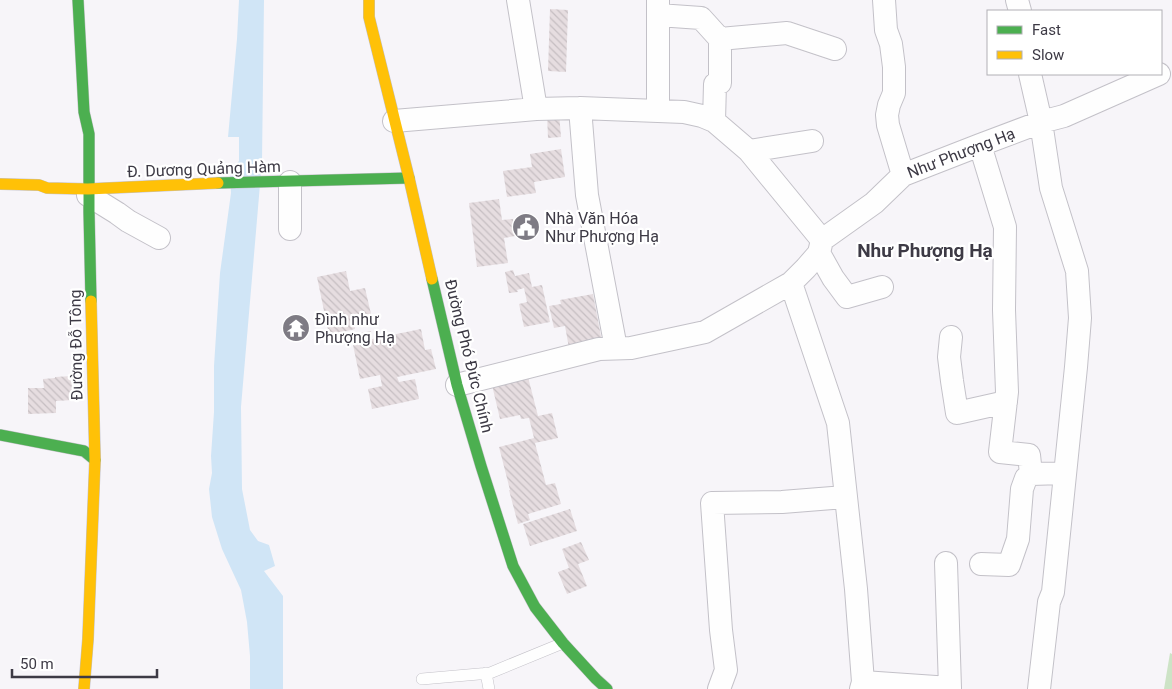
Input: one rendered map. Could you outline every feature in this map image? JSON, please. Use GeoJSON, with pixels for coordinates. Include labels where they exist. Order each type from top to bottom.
{"type":"FeatureCollection","features":[{"type":"Feature","properties":{"kind":"main road","name":"Đường Đỗ Tông"},"geometry":{"type":"LineString","coordinates":[[78,0],[84,112],[88,134],[95,460],[88,639],[84,689]]}},
{"type":"Feature","properties":{"kind":"main road","name":"Đường Phó Đức Chính"},"geometry":{"type":"LineString","coordinates":[[369,0],[369,17],[457,385],[513,566],[534,607],[563,643],[607,689]]}},
{"type":"Feature","properties":{"kind":"main road","name":"Đ. Dương Quảng Hàm"},"geometry":{"type":"LineString","coordinates":[[0,184],[39,185],[48,188],[88,192],[217,183],[409,178]]}},
{"type":"Feature","properties":{"kind":"main road"},"geometry":{"type":"LineString","coordinates":[[0,435],[84,450],[95,460]]}},
{"type":"Feature","properties":{"kind":"street"},"geometry":{"type":"LineString","coordinates":[[518,0],[536,109]]}},
{"type":"Feature","properties":{"kind":"street"},"geometry":{"type":"LineString","coordinates":[[884,0],[886,30],[891,44],[894,66],[894,93],[887,115],[888,125],[902,175]]}},
{"type":"Feature","properties":{"kind":"street"},"geometry":{"type":"LineString","coordinates":[[658,111],[658,8],[701,18],[720,39],[720,83],[715,84],[714,120]]}},
{"type":"Feature","properties":{"kind":"street"},"geometry":{"type":"LineString","coordinates":[[720,39],[787,33],[836,49]]}},
{"type":"Feature","properties":{"kind":"street"},"geometry":{"type":"LineString","coordinates":[[1030,75],[1041,122],[1051,188],[1077,271],[1080,318],[1053,592],[1049,602],[1039,689]]}},
{"type":"Feature","properties":{"kind":"street","name":"Như Phượng Hạ"},"geometry":{"type":"LineString","coordinates":[[457,385],[599,348],[631,348],[705,332],[791,283],[806,268],[821,247],[874,203],[902,175],[1041,122],[1064,116],[1156,75]]}},
{"type":"Feature","properties":{"kind":"street"},"geometry":{"type":"LineString","coordinates":[[394,120],[536,109],[580,108],[684,112],[714,120],[749,151],[821,247],[833,278],[847,297],[882,287]]}},
{"type":"Feature","properties":{"kind":"street"},"geometry":{"type":"LineString","coordinates":[[580,108],[587,196],[616,348]]}},
{"type":"Feature","properties":{"kind":"street"},"geometry":{"type":"LineString","coordinates":[[749,151],[812,141]]}},
{"type":"Feature","properties":{"kind":"street"},"geometry":{"type":"LineString","coordinates":[[980,145],[1005,227],[1000,242],[1007,392],[1000,452],[1028,455],[1031,474]]}},
{"type":"Feature","properties":{"kind":"street"},"geometry":{"type":"LineString","coordinates":[[286,182],[290,229]]}},
{"type":"Feature","properties":{"kind":"street"},"geometry":{"type":"LineString","coordinates":[[88,192],[128,221],[159,238]]}},
{"type":"Feature","properties":{"kind":"street"},"geometry":{"type":"LineString","coordinates":[[791,283],[838,422],[856,589],[862,686],[956,688],[946,563]]}},
{"type":"Feature","properties":{"kind":"street"},"geometry":{"type":"LineString","coordinates":[[951,337],[949,357],[957,413],[1006,402]]}},
{"type":"Feature","properties":{"kind":"street"},"geometry":{"type":"LineString","coordinates":[[981,564],[1009,565],[1018,539],[1022,489],[1026,478],[1031,474],[1064,473]]}},
{"type":"Feature","properties":{"kind":"street"},"geometry":{"type":"LineString","coordinates":[[719,689],[726,670],[721,630],[712,503],[782,502],[845,497]]}},
{"type":"Feature","properties":{"kind":"lane"},"geometry":{"type":"LineString","coordinates":[[422,680],[490,673],[563,643]]}},
{"type":"Feature","properties":{"kind":"lane"},"geometry":{"type":"LineString","coordinates":[[486,673],[489,689]]}},
{"type":"Feature","properties":{"kind":"green space"},"geometry":{"type":"Polygon","coordinates":[[[1170,653],[1172,654],[1172,689],[1164,689],[1170,653]]]}},
{"type":"Feature","properties":{"kind":"water"},"geometry":{"type":"Polygon","coordinates":[[[239,0],[264,0],[262,161],[241,407],[242,489],[250,530],[258,541],[269,545],[275,566],[264,571],[283,596],[283,689],[250,689],[247,622],[241,590],[222,549],[212,517],[209,489],[212,473],[214,366],[220,273],[231,193],[230,170],[239,161],[239,137],[228,137],[239,0]]]}},
{"type":"Feature","properties":{"kind":"building"},"geometry":{"type":"Polygon","coordinates":[[[550,9],[568,10],[566,72],[548,71],[550,9]]]}},
{"type":"Feature","properties":{"kind":"building"},"geometry":{"type":"Polygon","coordinates":[[[559,113],[561,137],[548,138],[547,114],[559,113]]]}},
{"type":"Feature","properties":{"kind":"building"},"geometry":{"type":"Polygon","coordinates":[[[561,149],[565,177],[534,182],[536,193],[507,197],[503,171],[532,167],[530,154],[561,149]]]}},
{"type":"Feature","properties":{"kind":"building"},"geometry":{"type":"Polygon","coordinates":[[[499,199],[502,220],[513,219],[515,236],[504,238],[508,263],[477,267],[469,203],[499,199]]]}},
{"type":"Feature","properties":{"kind":"building"},"geometry":{"type":"Polygon","coordinates":[[[513,270],[515,276],[529,273],[532,287],[542,285],[550,322],[524,327],[519,304],[527,302],[524,288],[517,290],[518,292],[509,293],[505,272],[513,270]]]}},
{"type":"Feature","properties":{"kind":"building"},"geometry":{"type":"Polygon","coordinates":[[[346,271],[350,291],[365,288],[371,314],[353,318],[355,329],[329,335],[317,277],[346,271]]]}},
{"type":"Feature","properties":{"kind":"building"},"geometry":{"type":"Polygon","coordinates":[[[593,294],[602,342],[569,348],[565,326],[554,328],[549,306],[561,304],[560,300],[593,294]]]}},
{"type":"Feature","properties":{"kind":"building"},"geometry":{"type":"Polygon","coordinates":[[[421,329],[425,350],[431,349],[436,369],[397,377],[399,382],[415,379],[419,399],[372,409],[368,389],[382,386],[380,375],[360,379],[351,335],[371,331],[372,339],[421,329]]]}},
{"type":"Feature","properties":{"kind":"building"},"geometry":{"type":"Polygon","coordinates":[[[72,376],[73,400],[56,401],[56,413],[28,414],[28,388],[44,388],[43,379],[72,376]]]}},
{"type":"Feature","properties":{"kind":"building"},"geometry":{"type":"Polygon","coordinates":[[[528,377],[538,416],[552,413],[558,438],[535,443],[546,485],[555,483],[561,504],[528,514],[530,520],[518,524],[499,447],[534,438],[529,418],[521,419],[520,415],[500,419],[492,385],[528,377]]]}},
{"type":"Feature","properties":{"kind":"building"},"geometry":{"type":"Polygon","coordinates":[[[570,509],[577,531],[530,546],[523,524],[570,509]]]}},
{"type":"Feature","properties":{"kind":"building"},"geometry":{"type":"Polygon","coordinates":[[[581,542],[589,560],[578,564],[587,586],[567,594],[558,572],[569,568],[562,549],[581,542]]]}},
{"type":"Feature","properties":{"kind":"traffic: fast"},"geometry":{"type":"LineString","coordinates":[[78,0],[84,112],[89,134],[91,301]]}},
{"type":"Feature","properties":{"kind":"traffic: fast"},"geometry":{"type":"LineString","coordinates":[[218,183],[409,178]]}},
{"type":"Feature","properties":{"kind":"traffic: fast"},"geometry":{"type":"LineString","coordinates":[[432,279],[457,385],[513,566],[535,607],[563,643],[607,689]]}},
{"type":"Feature","properties":{"kind":"traffic: fast"},"geometry":{"type":"LineString","coordinates":[[0,435],[84,451],[95,460]]}},
{"type":"Feature","properties":{"kind":"traffic: slow"},"geometry":{"type":"LineString","coordinates":[[369,0],[369,17],[432,279]]}},
{"type":"Feature","properties":{"kind":"traffic: slow"},"geometry":{"type":"LineString","coordinates":[[0,184],[88,189],[218,183]]}},
{"type":"Feature","properties":{"kind":"traffic: slow"},"geometry":{"type":"LineString","coordinates":[[84,689],[88,639],[95,460],[91,301]]}},
{"type":"Feature","properties":{"kind":"place","name":"Nhà Văn Hóa Như Phượng Hạ"},"geometry":{"type":"Point","coordinates":[526,227]}},
{"type":"Feature","properties":{"kind":"place","name":"Đình như Phượng Hạ"},"geometry":{"type":"Point","coordinates":[296,328]}},
{"type":"Feature","properties":{"kind":"district","name":"Như Phượng Hạ"},"geometry":{"type":"Point","coordinates":[925,250]}}]}
